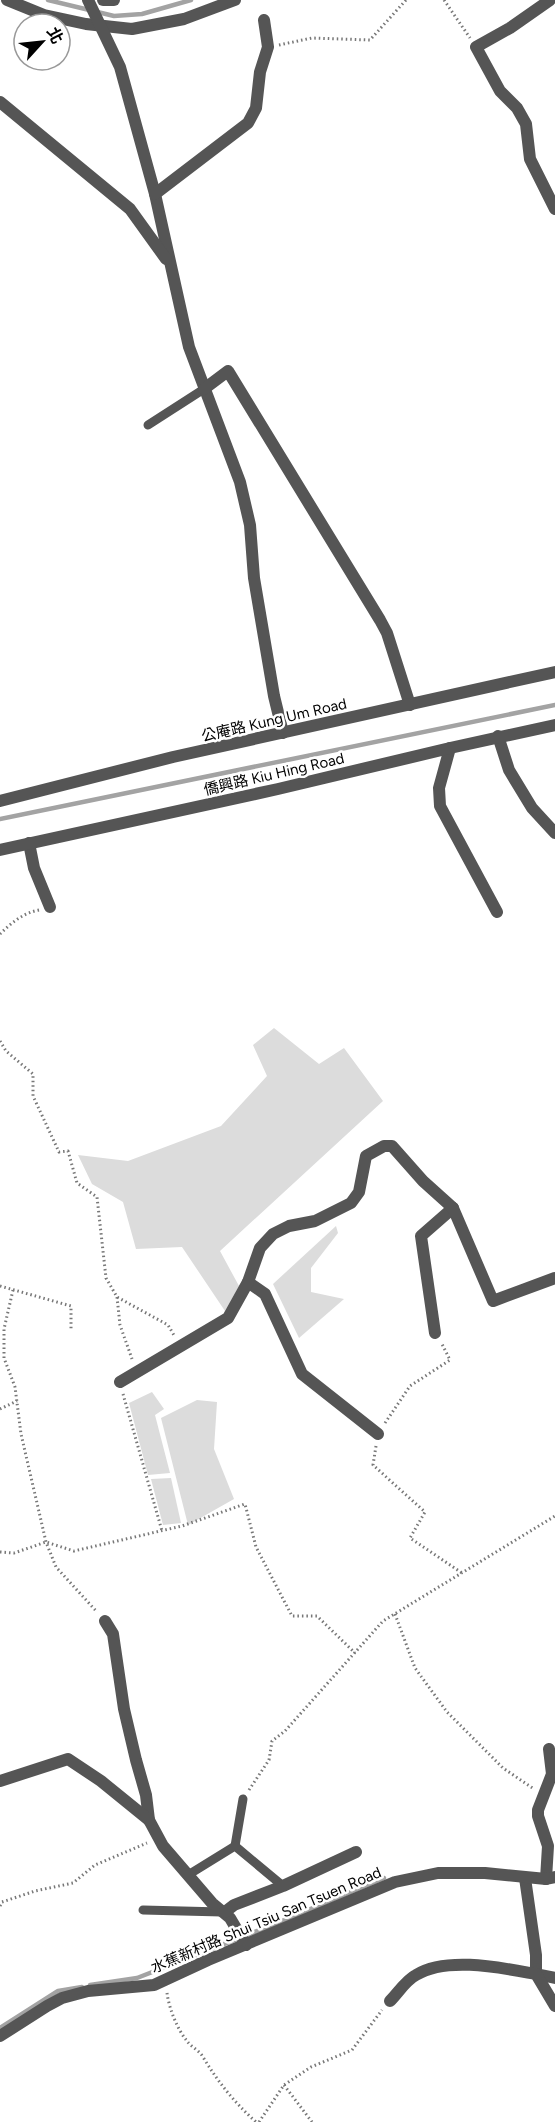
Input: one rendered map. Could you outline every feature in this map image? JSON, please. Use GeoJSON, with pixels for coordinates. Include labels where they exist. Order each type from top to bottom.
{"type":"FeatureCollection","features":[{"type":"Feature","properties":{"kind":"street"},"geometry":{"type":"LineString","coordinates":[[7,0],[44,15],[86,24],[132,29],[184,19],[235,0]]}},
{"type":"Feature","properties":{"kind":"street"},"geometry":{"type":"LineString","coordinates":[[88,0],[120,67],[154,194],[189,347],[240,482],[250,525],[254,578],[283,733]]}},
{"type":"Feature","properties":{"kind":"street"},"geometry":{"type":"LineString","coordinates":[[103,0],[114,0]]}},
{"type":"Feature","properties":{"kind":"street"},"geometry":{"type":"LineString","coordinates":[[550,0],[510,28],[476,47],[500,91],[518,108],[526,124],[530,159],[555,209]]}},
{"type":"Feature","properties":{"kind":"street"},"geometry":{"type":"LineString","coordinates":[[154,194],[249,123],[256,108],[260,72],[268,47],[264,20]]}},
{"type":"Feature","properties":{"kind":"street"},"geometry":{"type":"LineString","coordinates":[[0,102],[130,209],[171,267]]}},
{"type":"Feature","properties":{"kind":"street"},"geometry":{"type":"LineString","coordinates":[[204,389],[228,371],[380,620],[391,644],[410,705]]}},
{"type":"Feature","properties":{"kind":"street","name":"公庵路 Kung Um Road"},"geometry":{"type":"LineString","coordinates":[[0,801],[173,757],[555,672]]}},
{"type":"Feature","properties":{"kind":"street","name":"僑興路 Kiu Hing Road"},"geometry":{"type":"LineString","coordinates":[[0,850],[555,725]]}},
{"type":"Feature","properties":{"kind":"street"},"geometry":{"type":"LineString","coordinates":[[498,736],[509,770],[532,808],[555,833]]}},
{"type":"Feature","properties":{"kind":"street"},"geometry":{"type":"LineString","coordinates":[[450,748],[439,788],[440,806],[496,912]]}},
{"type":"Feature","properties":{"kind":"street"},"geometry":{"type":"LineString","coordinates":[[29,843],[34,868],[50,907]]}},
{"type":"Feature","properties":{"kind":"street"},"geometry":{"type":"LineString","coordinates":[[120,1382],[228,1318],[248,1282],[260,1248],[273,1234],[289,1226],[315,1221],[351,1203],[359,1192],[366,1156],[384,1146],[392,1146],[399,1151],[423,1181],[453,1208],[493,1301],[555,1278]]}},
{"type":"Feature","properties":{"kind":"street"},"geometry":{"type":"LineString","coordinates":[[435,1333],[421,1236],[453,1208]]}},
{"type":"Feature","properties":{"kind":"street"},"geometry":{"type":"LineString","coordinates":[[248,1282],[265,1294],[302,1374],[378,1434]]}},
{"type":"Feature","properties":{"kind":"street"},"geometry":{"type":"LineString","coordinates":[[105,1621],[112,1634],[124,1708],[146,1795],[149,1820],[163,1846],[212,1902],[227,1915],[245,1942]]}},
{"type":"Feature","properties":{"kind":"street"},"geometry":{"type":"LineString","coordinates":[[549,1749],[552,1774],[538,1816],[548,1846],[550,1878]]}},
{"type":"Feature","properties":{"kind":"street"},"geometry":{"type":"LineString","coordinates":[[0,1782],[68,1759],[149,1820]]}},
{"type":"Feature","properties":{"kind":"street"},"geometry":{"type":"LineString","coordinates":[[227,1915],[234,1905],[283,1886],[356,1852]]}},
{"type":"Feature","properties":{"kind":"street","name":"水蕉新村路 Shui Tsiu San Tsuen Road"},"geometry":{"type":"LineString","coordinates":[[0,2036],[62,1998],[88,1991],[154,1985],[245,1942],[395,1882],[438,1873],[485,1873],[525,1878],[550,1878]]}},
{"type":"Feature","properties":{"kind":"street"},"geometry":{"type":"LineString","coordinates":[[525,1878],[536,1955],[536,1974],[555,2006]]}},
{"type":"Feature","properties":{"kind":"street"},"geometry":{"type":"LineString","coordinates":[[390,2001],[416,1975],[444,1965],[496,1966],[555,1978]]}},
{"type":"Feature","properties":{"kind":"lane"},"geometry":{"type":"LineString","coordinates":[[148,424],[204,389]]}},
{"type":"Feature","properties":{"kind":"lane"},"geometry":{"type":"LineString","coordinates":[[188,1875],[235,1846],[243,1799]]}},
{"type":"Feature","properties":{"kind":"lane"},"geometry":{"type":"LineString","coordinates":[[235,1846],[283,1886]]}},
{"type":"Feature","properties":{"kind":"lane"},"geometry":{"type":"LineString","coordinates":[[143,1910],[227,1915]]}},
{"type":"Feature","properties":{"kind":"path"},"geometry":{"type":"LineString","coordinates":[[268,47],[312,38],[370,40],[406,0]]}},
{"type":"Feature","properties":{"kind":"path"},"geometry":{"type":"LineString","coordinates":[[444,0],[476,47]]}},
{"type":"Feature","properties":{"kind":"path"},"geometry":{"type":"LineString","coordinates":[[0,934],[9,925],[30,912],[50,907]]}},
{"type":"Feature","properties":{"kind":"path"},"geometry":{"type":"LineString","coordinates":[[0,1041],[6,1051],[33,1074],[33,1096],[59,1152],[68,1151],[77,1183],[97,1197],[106,1278],[117,1297],[120,1325],[137,1372]]}},
{"type":"Feature","properties":{"kind":"path"},"geometry":{"type":"LineString","coordinates":[[0,1286],[71,1306],[71,1329]]}},
{"type":"Feature","properties":{"kind":"path"},"geometry":{"type":"LineString","coordinates":[[13,1290],[4,1329],[4,1358],[15,1387],[21,1434],[46,1542],[56,1567],[105,1621]]}},
{"type":"Feature","properties":{"kind":"path"},"geometry":{"type":"LineString","coordinates":[[117,1297],[168,1325],[181,1346]]}},
{"type":"Feature","properties":{"kind":"path"},"geometry":{"type":"LineString","coordinates":[[435,1333],[450,1360],[410,1386],[378,1434],[373,1465],[425,1512],[411,1538],[462,1573]]}},
{"type":"Feature","properties":{"kind":"path"},"geometry":{"type":"LineString","coordinates":[[120,1382],[162,1531]]}},
{"type":"Feature","properties":{"kind":"path"},"geometry":{"type":"LineString","coordinates":[[0,1409],[17,1401]]}},
{"type":"Feature","properties":{"kind":"path"},"geometry":{"type":"LineString","coordinates":[[0,1552],[14,1553],[46,1542],[74,1551],[182,1526],[244,1504],[256,1547],[292,1616],[317,1616],[355,1653]]}},
{"type":"Feature","properties":{"kind":"path"},"geometry":{"type":"LineString","coordinates":[[243,1799],[269,1760],[272,1741],[285,1731],[383,1621],[555,1516]]}},
{"type":"Feature","properties":{"kind":"path"},"geometry":{"type":"LineString","coordinates":[[395,1614],[415,1668],[447,1712],[503,1768],[543,1796]]}},
{"type":"Feature","properties":{"kind":"path"},"geometry":{"type":"LineString","coordinates":[[1,1903],[35,1891],[73,1883],[96,1865],[149,1842],[163,1846]]}},
{"type":"Feature","properties":{"kind":"path"},"geometry":{"type":"LineString","coordinates":[[166,1980],[168,2002],[187,2042],[202,2055],[233,2101],[257,2122],[284,2085],[311,2067],[352,2050],[390,2001]]}},
{"type":"Feature","properties":{"kind":"path"},"geometry":{"type":"LineString","coordinates":[[284,2085],[312,2122]]}},
{"type":"Feature","properties":{"kind":"shaded area"},"geometry":{"type":"Polygon","coordinates":[[[274,1028],[319,1064],[344,1048],[383,1101],[220,1251],[239,1286],[225,1311],[182,1247],[136,1249],[123,1202],[92,1184],[78,1155],[128,1161],[221,1126],[267,1076],[253,1045],[274,1028]]]}},
{"type":"Feature","properties":{"kind":"shaded area"},"geometry":{"type":"Polygon","coordinates":[[[336,1226],[338,1233],[311,1268],[311,1292],[344,1299],[299,1338],[273,1284],[336,1226]]]}},
{"type":"Feature","properties":{"kind":"shaded area"},"geometry":{"type":"Polygon","coordinates":[[[152,1392],[164,1409],[155,1415],[170,1473],[148,1475],[129,1403],[152,1392]]]}},
{"type":"Feature","properties":{"kind":"shaded area"},"geometry":{"type":"Polygon","coordinates":[[[197,1400],[217,1402],[214,1449],[234,1499],[188,1525],[161,1418],[197,1400]]]}},
{"type":"Feature","properties":{"kind":"shaded area"},"geometry":{"type":"Polygon","coordinates":[[[171,1478],[181,1523],[163,1525],[151,1479],[171,1478]]]}},
{"type":"Feature","properties":{"kind":"waterway"},"geometry":{"type":"LineString","coordinates":[[48,0],[114,16],[142,14],[191,0]]}},
{"type":"Feature","properties":{"kind":"waterway"},"geometry":{"type":"LineString","coordinates":[[0,819],[555,705]]}},
{"type":"Feature","properties":{"kind":"waterway"},"geometry":{"type":"LineString","coordinates":[[90,1985],[137,1978],[384,1878]]}},
{"type":"Feature","properties":{"kind":"waterway"},"geometry":{"type":"LineString","coordinates":[[0,2028],[58,1991],[82,1987]]}}]}
